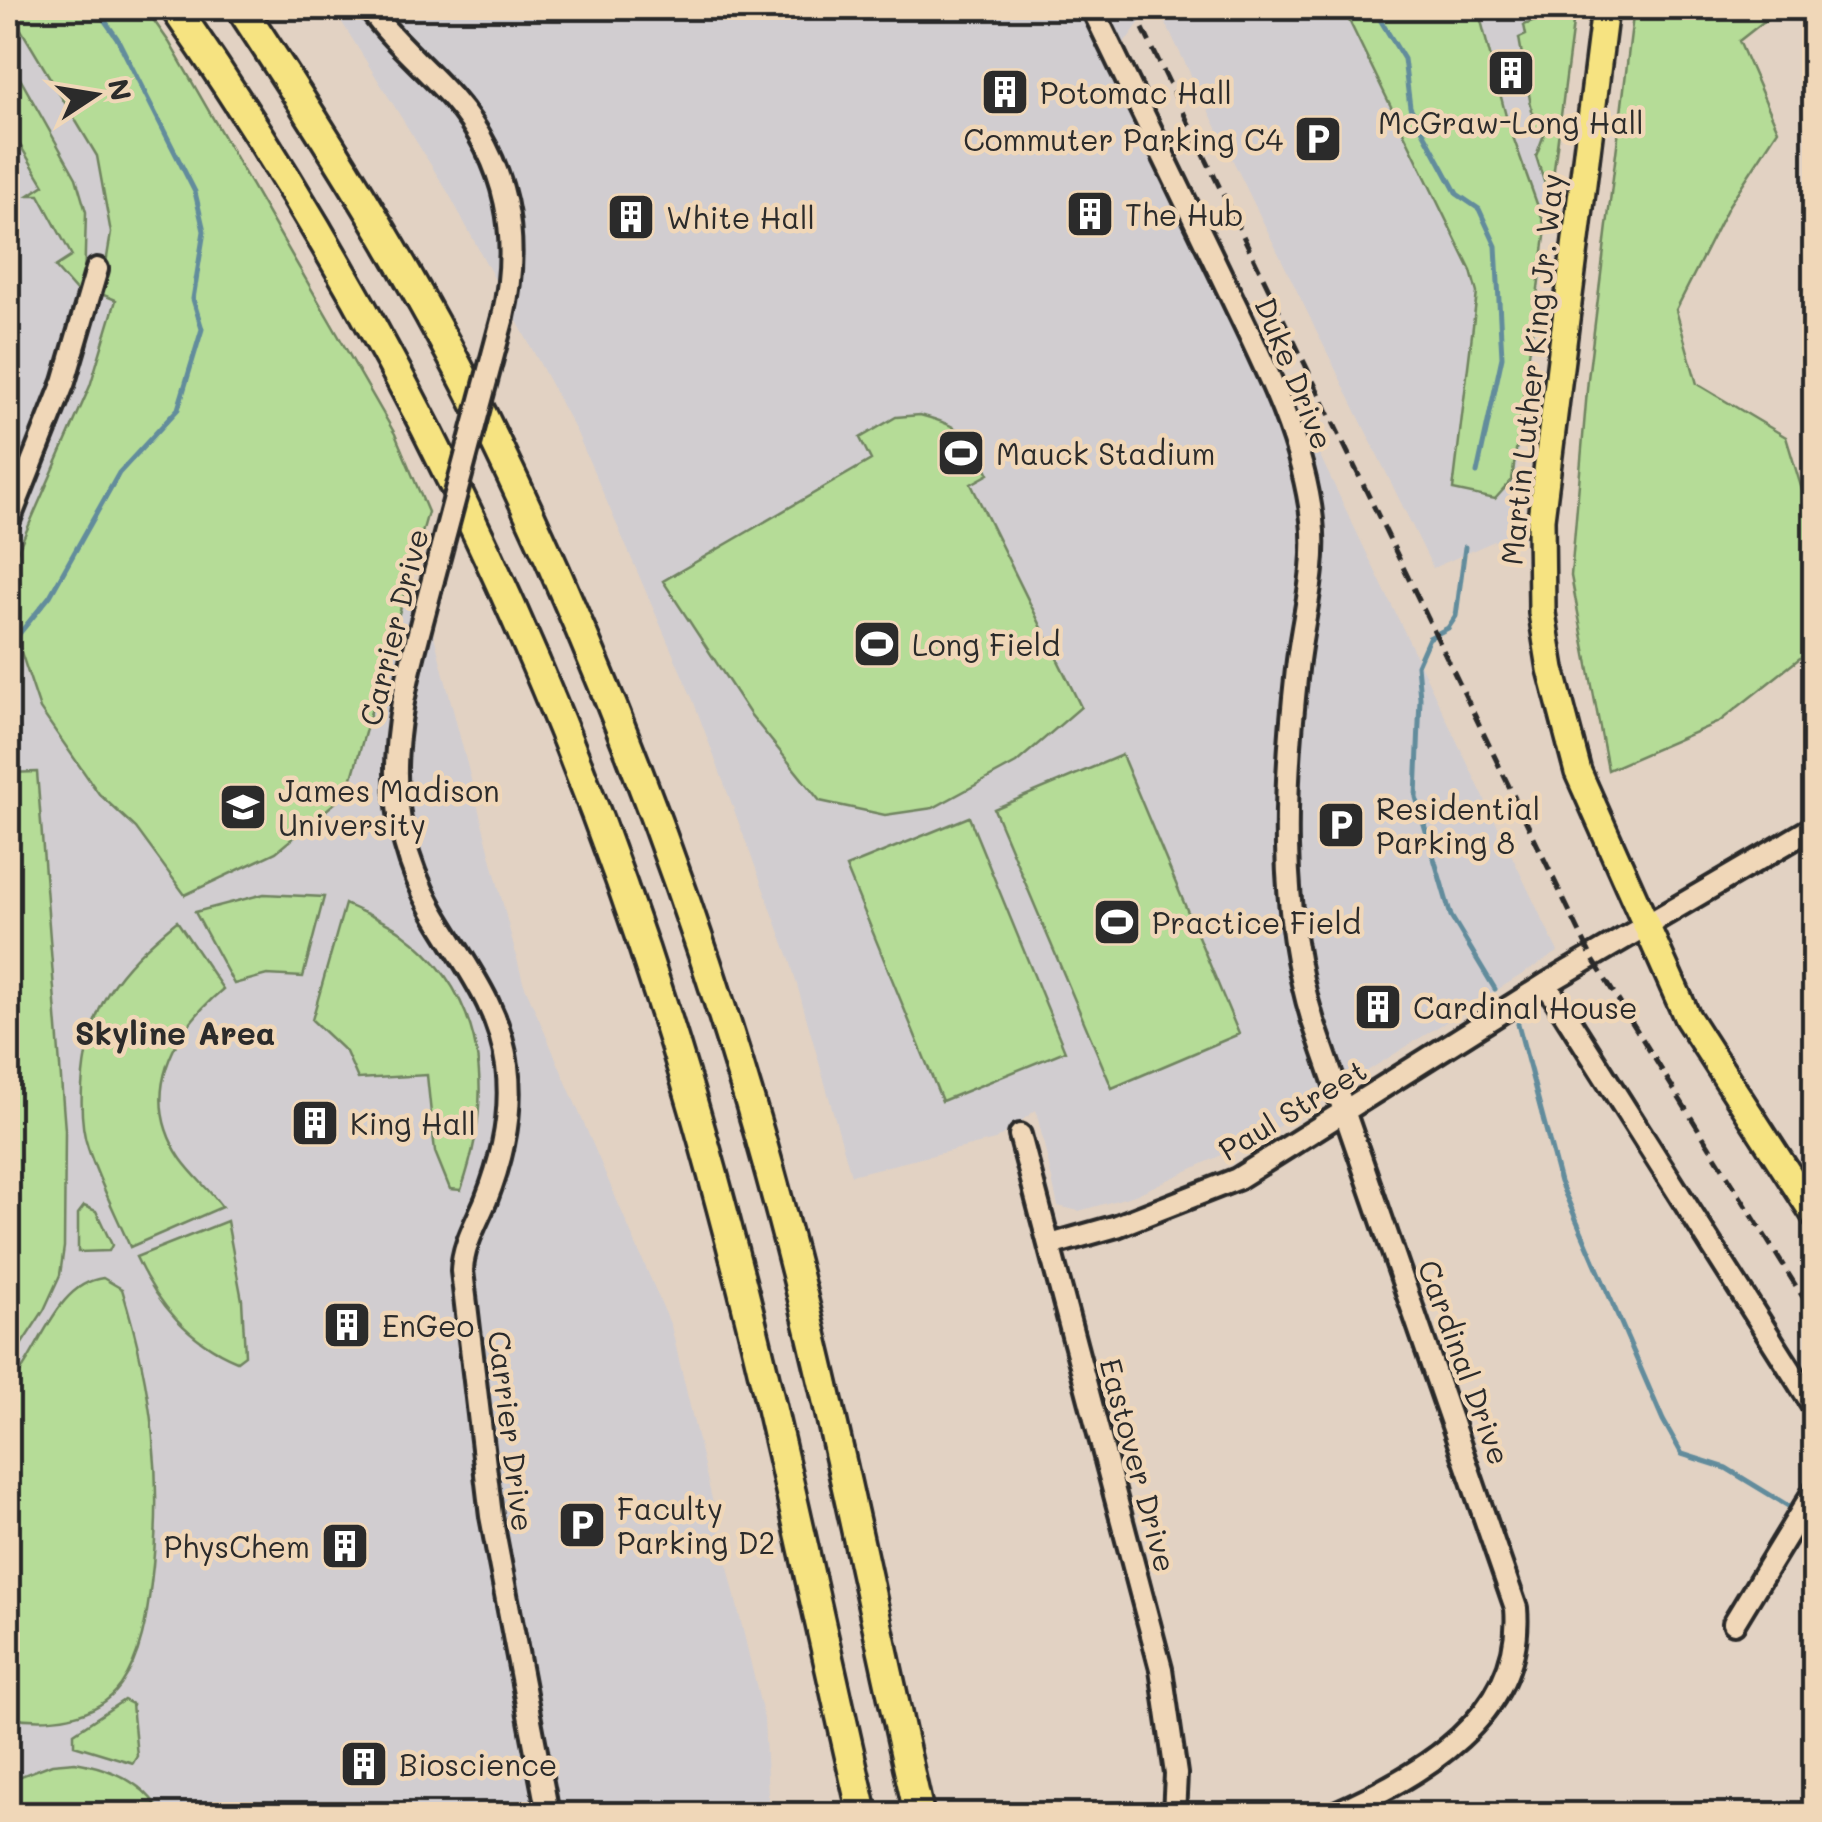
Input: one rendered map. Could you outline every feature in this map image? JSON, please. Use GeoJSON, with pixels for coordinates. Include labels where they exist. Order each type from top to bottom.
{"type":"FeatureCollection","features":[{"type":"Feature","properties":{"kind":"highway"},"geometry":{"type":"LineString","coordinates":[[175,8],[271,154],[373,330],[481,543],[585,784],[645,950],[704,1143],[863,1814]]}},
{"type":"Feature","properties":{"kind":"highway"},"geometry":{"type":"LineString","coordinates":[[241,8],[370,214],[492,436],[642,778],[710,973],[768,1168],[919,1814]]}},
{"type":"Feature","properties":{"kind":"main road","name":"Martin Luther King Jr. Way"},"geometry":{"type":"LineString","coordinates":[[1606,8],[1541,519],[1542,613],[1563,722],[1578,772],[1643,926],[1687,1017],[1814,1214]]}},
{"type":"Feature","properties":{"kind":"street","name":"Carrier Drive"},"geometry":{"type":"LineString","coordinates":[[369,8],[403,52],[462,110],[492,161],[512,232],[512,282],[504,318],[399,713],[396,800],[424,893],[485,992],[507,1064],[506,1133],[493,1181],[466,1246],[462,1271],[491,1516],[548,1814]]}},
{"type":"Feature","properties":{"kind":"street","name":"Duke Drive"},"geometry":{"type":"LineString","coordinates":[[1092,8],[1252,341],[1287,421],[1305,479],[1313,556],[1288,754],[1288,850]]}},
{"type":"Feature","properties":{"kind":"street"},"geometry":{"type":"LineString","coordinates":[[8,523],[64,382],[97,268]]}},
{"type":"Feature","properties":{"kind":"street","name":"Paul Street"},"geometry":{"type":"LineString","coordinates":[[1050,1245],[1117,1226],[1238,1179],[1546,984],[1814,826]]}},
{"type":"Feature","properties":{"kind":"street","name":"Cardinal Drive"},"geometry":{"type":"LineString","coordinates":[[1288,850],[1291,922],[1299,972],[1511,1584],[1517,1628],[1507,1676],[1470,1728],[1413,1772],[1334,1814]]}},
{"type":"Feature","properties":{"kind":"street"},"geometry":{"type":"LineString","coordinates":[[1546,984],[1814,1407]]}},
{"type":"Feature","properties":{"kind":"street","name":"Eastover Drive"},"geometry":{"type":"LineString","coordinates":[[1020,1135],[1161,1670],[1176,1774],[1174,1814]]}},
{"type":"Feature","properties":{"kind":"street"},"geometry":{"type":"LineString","coordinates":[[1734,1623],[1811,1496]]}},
{"type":"Feature","properties":{"kind":"shaded area","name":"James Madison University"},"geometry":{"type":"Polygon","coordinates":[[[8,8],[78,8],[400,554],[433,632],[523,982],[671,1326],[764,1719],[769,1814],[8,1814],[8,8]]]}},
{"type":"Feature","properties":{"kind":"shaded area"},"geometry":{"type":"Polygon","coordinates":[[[333,8],[1150,8],[1123,45],[1558,952],[1263,1136],[1135,1195],[1079,1211],[1058,1206],[1036,1110],[995,1140],[851,1175],[790,960],[693,700],[577,433],[449,194],[333,8]]]}},
{"type":"Feature","properties":{"kind":"shaded area"},"geometry":{"type":"Polygon","coordinates":[[[1158,8],[1575,8],[1508,535],[1433,568],[1158,8]]]}},
{"type":"Feature","properties":{"kind":"green space"},"geometry":{"type":"Polygon","coordinates":[[[8,8],[145,8],[169,42],[395,434],[428,512],[348,792],[276,852],[185,895],[136,828],[99,794],[40,709],[8,613],[8,573],[90,386],[116,300],[101,294],[111,233],[97,156],[8,8]]]}},
{"type":"Feature","properties":{"kind":"green space"},"geometry":{"type":"Polygon","coordinates":[[[1343,8],[1467,8],[1479,13],[1507,120],[1546,229],[1512,480],[1495,499],[1453,490],[1477,293],[1471,271],[1343,8]]]}},
{"type":"Feature","properties":{"kind":"green space"},"geometry":{"type":"Polygon","coordinates":[[[1532,8],[1575,8],[1550,200],[1536,156],[1546,129],[1535,128],[1519,38],[1526,35],[1524,25],[1535,21],[1532,8]]]}},
{"type":"Feature","properties":{"kind":"green space"},"geometry":{"type":"Polygon","coordinates":[[[1634,8],[1781,8],[1739,41],[1778,130],[1729,205],[1676,310],[1697,384],[1786,437],[1803,493],[1814,512],[1814,647],[1719,722],[1608,770],[1571,576],[1588,379],[1634,8]]]}},
{"type":"Feature","properties":{"kind":"green space"},"geometry":{"type":"Polygon","coordinates":[[[8,57],[76,178],[86,212],[84,289],[78,293],[55,267],[72,256],[39,195],[29,195],[44,185],[8,125],[8,57]]]}},
{"type":"Feature","properties":{"kind":"green space","name":"Long Field"},"geometry":{"type":"Polygon","coordinates":[[[920,415],[964,434],[982,461],[989,474],[971,484],[1081,707],[1016,763],[933,808],[885,815],[820,801],[750,714],[663,581],[871,460],[860,438],[896,417],[920,415]]]}},
{"type":"Feature","properties":{"kind":"green space","name":"Practice Field"},"geometry":{"type":"Polygon","coordinates":[[[1122,755],[1239,1034],[1112,1088],[994,809],[1122,755]]]}},
{"type":"Feature","properties":{"kind":"green space"},"geometry":{"type":"Polygon","coordinates":[[[37,772],[65,1130],[64,1247],[60,1275],[44,1310],[8,1365],[8,773],[37,772]]]}},
{"type":"Feature","properties":{"kind":"green space"},"geometry":{"type":"Polygon","coordinates":[[[969,817],[1065,1051],[942,1101],[846,867],[969,817]]]}},
{"type":"Feature","properties":{"kind":"green space"},"geometry":{"type":"Polygon","coordinates":[[[264,894],[324,897],[303,977],[267,975],[234,984],[195,912],[264,894]]]}},
{"type":"Feature","properties":{"kind":"green space"},"geometry":{"type":"Polygon","coordinates":[[[345,904],[395,928],[430,957],[452,986],[467,1017],[476,1049],[478,1119],[461,1190],[450,1189],[435,1152],[427,1075],[358,1079],[346,1052],[312,1020],[345,904]]]}},
{"type":"Feature","properties":{"kind":"green space"},"geometry":{"type":"Polygon","coordinates":[[[177,921],[223,989],[176,1045],[162,1089],[162,1112],[168,1135],[181,1159],[222,1207],[130,1247],[86,1141],[82,1102],[85,1059],[90,1034],[108,992],[137,957],[177,921]]]}},
{"type":"Feature","properties":{"kind":"green space"},"geometry":{"type":"Polygon","coordinates":[[[84,1206],[96,1211],[112,1245],[109,1251],[78,1252],[78,1214],[84,1206]]]}},
{"type":"Feature","properties":{"kind":"green space"},"geometry":{"type":"Polygon","coordinates":[[[227,1221],[242,1300],[245,1355],[237,1361],[204,1343],[176,1319],[136,1257],[227,1221]]]}},
{"type":"Feature","properties":{"kind":"green space"},"geometry":{"type":"Polygon","coordinates":[[[103,1278],[122,1289],[141,1362],[153,1434],[155,1545],[145,1623],[128,1674],[111,1697],[98,1706],[55,1719],[9,1717],[8,1387],[72,1293],[103,1278]]]}},
{"type":"Feature","properties":{"kind":"green space"},"geometry":{"type":"Polygon","coordinates":[[[124,1700],[132,1704],[137,1756],[133,1763],[74,1745],[74,1733],[124,1700]]]}},
{"type":"Feature","properties":{"kind":"green space"},"geometry":{"type":"Polygon","coordinates":[[[75,1762],[125,1778],[146,1793],[162,1814],[8,1814],[8,1781],[52,1764],[75,1762]]]}},
{"type":"Feature","properties":{"kind":"waterway"},"geometry":{"type":"LineString","coordinates":[[19,634],[50,596],[119,473],[178,409],[202,329],[193,299],[204,231],[195,192],[117,38],[96,8]]}},
{"type":"Feature","properties":{"kind":"waterway"},"geometry":{"type":"LineString","coordinates":[[1373,8],[1404,59],[1410,107],[1457,194],[1479,209],[1496,246],[1502,357],[1477,473]]}},
{"type":"Feature","properties":{"kind":"waterway"},"geometry":{"type":"LineString","coordinates":[[1465,547],[1456,616],[1448,628],[1429,638],[1417,665],[1420,698],[1416,797],[1451,916],[1495,989]]}},
{"type":"Feature","properties":{"kind":"waterway"},"geometry":{"type":"LineString","coordinates":[[1518,1024],[1560,1182],[1663,1420],[1682,1454],[1726,1468],[1795,1510]]}},
{"type":"Feature","properties":{"kind":"waterway"},"geometry":{"type":"LineString","coordinates":[[1803,1518],[1814,1530]]}},
{"type":"Feature","properties":{"kind":"railway"},"geometry":{"type":"LineString","coordinates":[[1133,8],[1592,958],[1814,1315]]}},
{"type":"Feature","properties":{"kind":"place","name":"McGraw-Long Hall"},"geometry":{"type":"Point","coordinates":[1511,73]}},
{"type":"Feature","properties":{"kind":"place","name":"Potomac Hall"},"geometry":{"type":"Point","coordinates":[1005,92]}},
{"type":"Feature","properties":{"kind":"place","name":"Commuter Parking C4"},"geometry":{"type":"Point","coordinates":[1318,139]}},
{"type":"Feature","properties":{"kind":"place","name":"The Hub"},"geometry":{"type":"Point","coordinates":[1090,214]}},
{"type":"Feature","properties":{"kind":"place","name":"White Hall"},"geometry":{"type":"Point","coordinates":[631,217]}},
{"type":"Feature","properties":{"kind":"place","name":"Mauck Stadium"},"geometry":{"type":"Point","coordinates":[961,453]}},
{"type":"Feature","properties":{"kind":"place","name":"Long Field"},"geometry":{"type":"Point","coordinates":[877,644]}},
{"type":"Feature","properties":{"kind":"place","name":"James Madison University"},"geometry":{"type":"Point","coordinates":[243,807]}},
{"type":"Feature","properties":{"kind":"place","name":"Residential Parking 8"},"geometry":{"type":"Point","coordinates":[1341,825]}},
{"type":"Feature","properties":{"kind":"place","name":"Practice Field"},"geometry":{"type":"Point","coordinates":[1117,922]}},
{"type":"Feature","properties":{"kind":"place","name":"Cardinal House"},"geometry":{"type":"Point","coordinates":[1378,1007]}},
{"type":"Feature","properties":{"kind":"place","name":"King Hall"},"geometry":{"type":"Point","coordinates":[315,1123]}},
{"type":"Feature","properties":{"kind":"place","name":"EnGeo"},"geometry":{"type":"Point","coordinates":[347,1325]}},
{"type":"Feature","properties":{"kind":"place","name":"Faculty Parking D2"},"geometry":{"type":"Point","coordinates":[582,1525]}},
{"type":"Feature","properties":{"kind":"place","name":"PhysChem"},"geometry":{"type":"Point","coordinates":[345,1546]}},
{"type":"Feature","properties":{"kind":"place","name":"Bioscience"},"geometry":{"type":"Point","coordinates":[364,1764]}},
{"type":"Feature","properties":{"kind":"district","name":"Skyline Area"},"geometry":{"type":"Point","coordinates":[175,1032]}}]}
